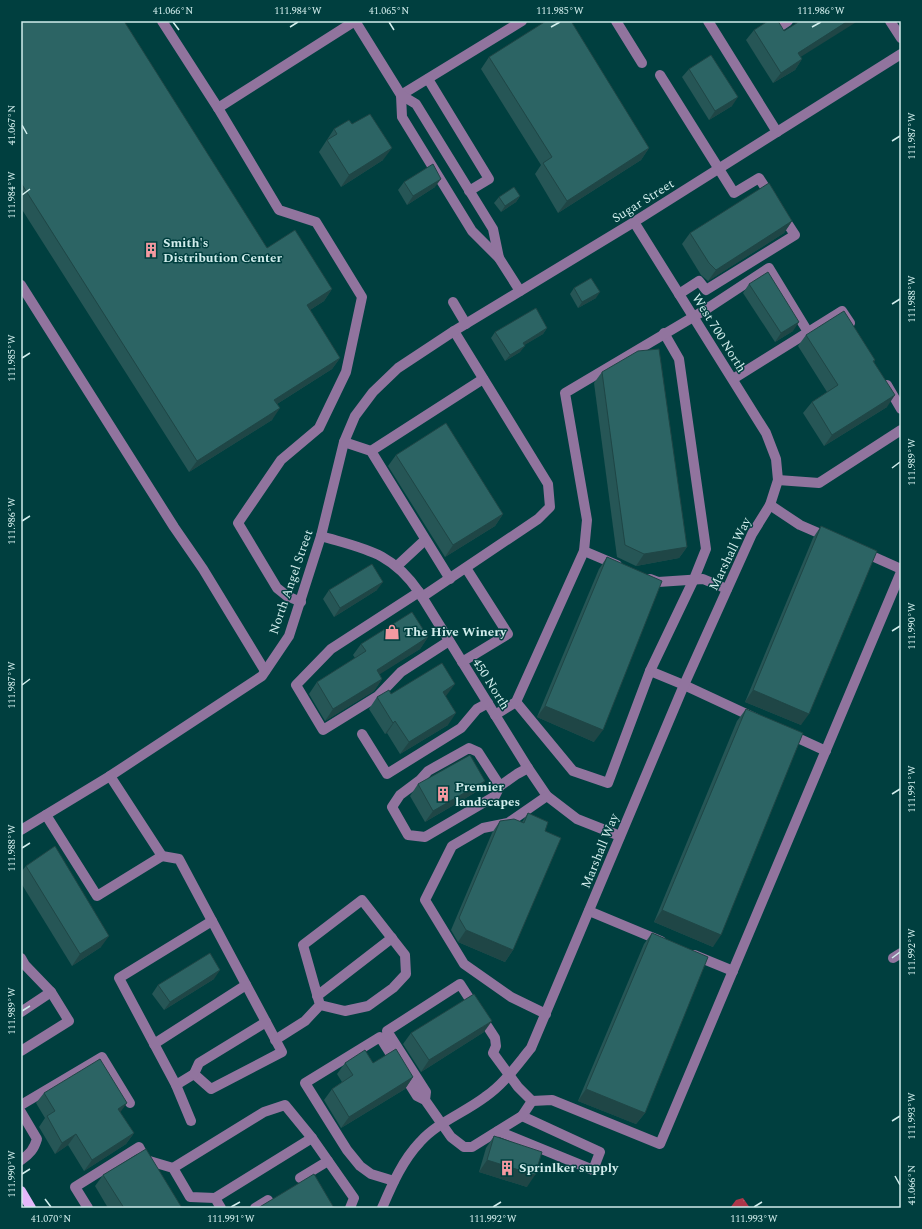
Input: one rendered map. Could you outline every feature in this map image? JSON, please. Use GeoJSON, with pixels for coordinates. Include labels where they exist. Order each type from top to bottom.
{"type":"FeatureCollection","features":[{"type":"Feature","properties":{"kind":"main road"},"geometry":{"type":"LineString","coordinates":[[21,1191],[32,1208]]}},
{"type":"Feature","properties":{"kind":"street"},"geometry":{"type":"LineString","coordinates":[[162,21],[218,108],[279,210],[316,222],[362,297],[346,372],[319,428],[281,460],[238,523],[277,588],[287,596],[301,602]]}},
{"type":"Feature","properties":{"kind":"street"},"geometry":{"type":"LineString","coordinates":[[218,108],[355,21],[401,95],[416,104],[493,229],[499,258]]}},
{"type":"Feature","properties":{"kind":"street"},"geometry":{"type":"LineString","coordinates":[[401,95],[522,21]]}},
{"type":"Feature","properties":{"kind":"street"},"geometry":{"type":"LineString","coordinates":[[616,21],[642,63]]}},
{"type":"Feature","properties":{"kind":"street"},"geometry":{"type":"LineString","coordinates":[[708,21],[777,132]]}},
{"type":"Feature","properties":{"kind":"street"},"geometry":{"type":"LineString","coordinates":[[890,21],[901,38]]}},
{"type":"Feature","properties":{"kind":"street","name":"Sugar Street"},"geometry":{"type":"LineString","coordinates":[[398,368],[454,331],[634,222],[901,54]]}},
{"type":"Feature","properties":{"kind":"street"},"geometry":{"type":"LineString","coordinates":[[660,75],[734,193],[759,178],[795,235],[706,290],[699,280],[679,294]]}},
{"type":"Feature","properties":{"kind":"street"},"geometry":{"type":"LineString","coordinates":[[428,79],[489,179],[469,191]]}},
{"type":"Feature","properties":{"kind":"street"},"geometry":{"type":"LineString","coordinates":[[401,95],[402,117],[472,230],[499,258],[520,292]]}},
{"type":"Feature","properties":{"kind":"street","name":"West 700 North"},"geometry":{"type":"LineString","coordinates":[[634,222],[766,432],[776,459]]}},
{"type":"Feature","properties":{"kind":"street"},"geometry":{"type":"LineString","coordinates":[[495,715],[516,702],[584,551],[587,520],[566,393],[769,268],[808,332]]}},
{"type":"Feature","properties":{"kind":"street"},"geometry":{"type":"LineString","coordinates":[[21,285],[170,520],[203,569],[266,671]]}},
{"type":"Feature","properties":{"kind":"street"},"geometry":{"type":"LineString","coordinates":[[453,302],[466,324]]}},
{"type":"Feature","properties":{"kind":"street"},"geometry":{"type":"LineString","coordinates":[[733,379],[842,311],[854,330]]}},
{"type":"Feature","properties":{"kind":"street"},"geometry":{"type":"LineString","coordinates":[[450,642],[401,672],[378,696],[323,730],[296,685],[331,649],[420,595],[450,579],[538,519],[550,506],[548,484],[454,331]]}},
{"type":"Feature","properties":{"kind":"street"},"geometry":{"type":"LineString","coordinates":[[516,702],[573,771],[608,783],[650,671],[694,579],[706,549],[680,359],[664,334]]}},
{"type":"Feature","properties":{"kind":"street","name":"North Angel Street"},"geometry":{"type":"LineString","coordinates":[[21,830],[110,776],[237,694],[262,676],[289,636],[322,536],[344,442],[355,416],[373,392],[398,368]]}},
{"type":"Feature","properties":{"kind":"street"},"geometry":{"type":"LineString","coordinates":[[882,376],[901,409]]}},
{"type":"Feature","properties":{"kind":"street"},"geometry":{"type":"LineString","coordinates":[[371,451],[483,379]]}},
{"type":"Feature","properties":{"kind":"street"},"geometry":{"type":"LineString","coordinates":[[778,480],[819,483],[901,430]]}},
{"type":"Feature","properties":{"kind":"street"},"geometry":{"type":"LineString","coordinates":[[344,442],[371,451],[450,579]]}},
{"type":"Feature","properties":{"kind":"street","name":"Marshall Way"},"geometry":{"type":"LineString","coordinates":[[382,1208],[403,1163],[420,1141],[442,1124],[486,1097],[509,1076],[531,1048],[684,685],[752,534],[770,505],[778,480],[776,459]]}},
{"type":"Feature","properties":{"kind":"street"},"geometry":{"type":"LineString","coordinates":[[770,505],[800,525],[836,540]]}},
{"type":"Feature","properties":{"kind":"street","name":"450 North"},"geometry":{"type":"LineString","coordinates":[[322,536],[377,553],[397,566],[410,579],[547,796],[577,819],[620,836]]}},
{"type":"Feature","properties":{"kind":"street"},"geometry":{"type":"LineString","coordinates":[[397,566],[426,540]]}},
{"type":"Feature","properties":{"kind":"street"},"geometry":{"type":"LineString","coordinates":[[851,547],[901,569]]}},
{"type":"Feature","properties":{"kind":"street"},"geometry":{"type":"LineString","coordinates":[[584,551],[624,568]]}},
{"type":"Feature","properties":{"kind":"street"},"geometry":{"type":"LineString","coordinates":[[462,662],[508,634],[466,568]]}},
{"type":"Feature","properties":{"kind":"street"},"geometry":{"type":"LineString","coordinates":[[425,1100],[426,1092],[387,1031],[460,984],[495,1038],[496,1046],[493,1053],[509,1076],[532,1101],[552,1100],[660,1144],[901,572]]}},
{"type":"Feature","properties":{"kind":"street"},"geometry":{"type":"LineString","coordinates":[[638,574],[658,582],[703,579],[727,589]]}},
{"type":"Feature","properties":{"kind":"street"},"geometry":{"type":"LineString","coordinates":[[650,671],[684,685],[763,722]]}},
{"type":"Feature","properties":{"kind":"street"},"geometry":{"type":"LineString","coordinates":[[362,734],[387,774],[461,728],[477,709],[488,703]]}},
{"type":"Feature","properties":{"kind":"street"},"geometry":{"type":"LineString","coordinates":[[777,728],[826,751]]}},
{"type":"Feature","properties":{"kind":"street"},"geometry":{"type":"LineString","coordinates":[[500,786],[478,752],[469,748],[428,771],[420,780],[400,795],[392,807],[408,835],[425,837],[495,796],[500,786],[528,768]]}},
{"type":"Feature","properties":{"kind":"street"},"geometry":{"type":"LineString","coordinates":[[110,776],[162,856]]}},
{"type":"Feature","properties":{"kind":"street"},"geometry":{"type":"LineString","coordinates":[[546,1014],[510,997],[464,964],[425,900],[452,846],[483,828],[508,822],[547,796]]}},
{"type":"Feature","properties":{"kind":"street"},"geometry":{"type":"LineString","coordinates":[[46,815],[97,896],[162,856],[179,859],[282,1052],[211,1089],[194,1074]]}},
{"type":"Feature","properties":{"kind":"street"},"geometry":{"type":"LineString","coordinates":[[362,900],[405,956],[406,974],[393,988],[368,1006],[345,1011],[319,1001],[303,945],[362,900]]}},
{"type":"Feature","properties":{"kind":"street"},"geometry":{"type":"LineString","coordinates":[[589,911],[668,944]]}},
{"type":"Feature","properties":{"kind":"street"},"geometry":{"type":"LineString","coordinates":[[190,1121],[176,1085],[119,978],[212,921]]}},
{"type":"Feature","properties":{"kind":"street"},"geometry":{"type":"LineString","coordinates":[[275,1040],[305,1021],[319,1001],[392,938]]}},
{"type":"Feature","properties":{"kind":"street"},"geometry":{"type":"LineString","coordinates":[[682,950],[733,971]]}},
{"type":"Feature","properties":{"kind":"street"},"geometry":{"type":"LineString","coordinates":[[21,1051],[69,1021],[51,992],[22,964]]}},
{"type":"Feature","properties":{"kind":"street"},"geometry":{"type":"LineString","coordinates":[[154,1044],[246,985]]}},
{"type":"Feature","properties":{"kind":"street"},"geometry":{"type":"LineString","coordinates":[[21,1012],[51,992]]}},
{"type":"Feature","properties":{"kind":"street"},"geometry":{"type":"LineString","coordinates":[[176,1085],[194,1074],[199,1063],[266,1022]]}},
{"type":"Feature","properties":{"kind":"street"},"geometry":{"type":"LineString","coordinates":[[394,1181],[371,1174],[360,1166],[347,1150],[305,1083],[380,1037],[416,1096],[425,1100],[451,1137],[464,1147],[472,1147],[522,1116],[532,1101]]}},
{"type":"Feature","properties":{"kind":"street"},"geometry":{"type":"LineString","coordinates":[[21,1105],[102,1058],[130,1103]]}},
{"type":"Feature","properties":{"kind":"street"},"geometry":{"type":"LineString","coordinates":[[173,1168],[264,1112],[285,1106],[312,1138],[354,1198],[350,1208]]}},
{"type":"Feature","properties":{"kind":"street"},"geometry":{"type":"LineString","coordinates":[[21,1112],[37,1139],[35,1148],[21,1160]]}},
{"type":"Feature","properties":{"kind":"street"},"geometry":{"type":"LineString","coordinates":[[498,1131],[593,1170],[600,1152],[522,1116]]}},
{"type":"Feature","properties":{"kind":"street"},"geometry":{"type":"LineString","coordinates":[[88,1208],[75,1186],[139,1147],[146,1160],[173,1168],[190,1197],[215,1198],[312,1138]]}},
{"type":"Feature","properties":{"kind":"street"},"geometry":{"type":"LineString","coordinates":[[300,1178],[328,1161]]}},
{"type":"Feature","properties":{"kind":"street"},"geometry":{"type":"LineString","coordinates":[[215,1198],[222,1208]]}},
{"type":"Feature","properties":{"kind":"street"},"geometry":{"type":"LineString","coordinates":[[255,1208],[268,1200]]}},
{"type":"Feature","properties":{"kind":"water"},"geometry":{"type":"Polygon","coordinates":[[[743,1198],[750,1208],[730,1208],[736,1200],[743,1198]]]}},
{"type":"Feature","properties":{"kind":"building","name":"Smith's Distribution Center"},"geometry":{"type":"Polygon","coordinates":[[[21,21],[124,21],[267,248],[295,230],[332,289],[307,305],[340,358],[274,400],[280,408],[197,461],[21,183],[21,21]]]}},
{"type":"Feature","properties":{"kind":"building"},"geometry":{"type":"Polygon","coordinates":[[[546,21],[571,21],[649,148],[567,201],[543,163],[552,157],[489,57],[546,21]]]}},
{"type":"Feature","properties":{"kind":"building"},"geometry":{"type":"Polygon","coordinates":[[[768,21],[778,21],[784,31],[800,21],[848,21],[798,53],[802,59],[781,73],[754,30],[768,21]]]}},
{"type":"Feature","properties":{"kind":"building"},"geometry":{"type":"Polygon","coordinates":[[[711,55],[738,97],[715,111],[689,69],[711,55]]]}},
{"type":"Feature","properties":{"kind":"building"},"geometry":{"type":"Polygon","coordinates":[[[370,114],[392,148],[349,175],[327,140],[337,134],[334,129],[349,120],[352,124],[370,114]]]}},
{"type":"Feature","properties":{"kind":"building"},"geometry":{"type":"Polygon","coordinates":[[[433,164],[441,179],[413,196],[404,182],[433,164]]]}},
{"type":"Feature","properties":{"kind":"building"},"geometry":{"type":"Polygon","coordinates":[[[769,183],[792,221],[716,270],[709,263],[690,233],[769,183]]]}},
{"type":"Feature","properties":{"kind":"building"},"geometry":{"type":"Polygon","coordinates":[[[514,187],[520,196],[505,206],[499,197],[514,187]]]}},
{"type":"Feature","properties":{"kind":"building"},"geometry":{"type":"Polygon","coordinates":[[[768,272],[799,322],[781,333],[749,284],[768,272]]]}},
{"type":"Feature","properties":{"kind":"building"},"geometry":{"type":"Polygon","coordinates":[[[591,278],[600,292],[582,302],[574,288],[591,278]]]}},
{"type":"Feature","properties":{"kind":"building"},"geometry":{"type":"Polygon","coordinates":[[[536,308],[547,328],[523,343],[525,346],[510,355],[495,332],[536,308]]]}},
{"type":"Feature","properties":{"kind":"building"},"geometry":{"type":"Polygon","coordinates":[[[844,311],[895,395],[832,435],[812,402],[838,385],[806,335],[844,311]]]}},
{"type":"Feature","properties":{"kind":"building"},"geometry":{"type":"Polygon","coordinates":[[[659,349],[687,547],[644,554],[625,545],[602,372],[638,351],[659,349]]]}},
{"type":"Feature","properties":{"kind":"building"},"geometry":{"type":"Polygon","coordinates":[[[446,423],[503,514],[453,545],[396,455],[446,423]]]}},
{"type":"Feature","properties":{"kind":"building"},"geometry":{"type":"Polygon","coordinates":[[[821,526],[877,551],[809,714],[753,690],[821,526]]]}},
{"type":"Feature","properties":{"kind":"building"},"geometry":{"type":"Polygon","coordinates":[[[607,557],[662,581],[603,730],[545,706],[607,557]]]}},
{"type":"Feature","properties":{"kind":"building"},"geometry":{"type":"Polygon","coordinates":[[[372,564],[383,582],[340,608],[329,590],[372,564]]]}},
{"type":"Feature","properties":{"kind":"building"},"geometry":{"type":"Polygon","coordinates":[[[412,612],[428,637],[377,670],[382,679],[333,709],[317,682],[366,651],[361,644],[412,612]]]}},
{"type":"Feature","properties":{"kind":"building"},"geometry":{"type":"Polygon","coordinates":[[[442,663],[455,684],[443,692],[456,713],[409,742],[395,721],[393,723],[377,697],[389,690],[391,694],[442,663]]]}},
{"type":"Feature","properties":{"kind":"building"},"geometry":{"type":"Polygon","coordinates":[[[746,709],[803,733],[721,935],[662,910],[746,709]]]}},
{"type":"Feature","properties":{"kind":"building","name":"Premier landscapes"},"geometry":{"type":"Polygon","coordinates":[[[470,755],[485,781],[433,811],[418,784],[470,755]]]}},
{"type":"Feature","properties":{"kind":"building"},"geometry":{"type":"Polygon","coordinates":[[[528,813],[548,822],[545,831],[561,838],[513,950],[466,930],[459,918],[500,821],[514,819],[524,823],[528,813]]]}},
{"type":"Feature","properties":{"kind":"building"},"geometry":{"type":"Polygon","coordinates":[[[55,846],[109,936],[80,954],[26,866],[55,846]]]}},
{"type":"Feature","properties":{"kind":"building"},"geometry":{"type":"Polygon","coordinates":[[[652,933],[708,957],[645,1113],[586,1089],[652,933]]]}},
{"type":"Feature","properties":{"kind":"building"},"geometry":{"type":"Polygon","coordinates":[[[210,953],[220,970],[170,1002],[158,985],[210,953]]]}},
{"type":"Feature","properties":{"kind":"building"},"geometry":{"type":"Polygon","coordinates":[[[474,994],[492,1021],[429,1060],[411,1033],[474,994]]]}},
{"type":"Feature","properties":{"kind":"building"},"geometry":{"type":"Polygon","coordinates":[[[396,1049],[413,1077],[349,1117],[332,1089],[353,1075],[345,1063],[365,1050],[373,1063],[396,1049]]]}},
{"type":"Feature","properties":{"kind":"building"},"geometry":{"type":"Polygon","coordinates":[[[100,1059],[127,1103],[118,1109],[134,1133],[92,1160],[76,1134],[62,1143],[47,1116],[55,1111],[44,1093],[100,1059]]]}},
{"type":"Feature","properties":{"kind":"building"},"geometry":{"type":"Polygon","coordinates":[[[494,1136],[542,1152],[535,1175],[487,1160],[494,1136]]]}},
{"type":"Feature","properties":{"kind":"building"},"geometry":{"type":"Polygon","coordinates":[[[146,1149],[182,1208],[124,1208],[103,1175],[146,1149]]]}},
{"type":"Feature","properties":{"kind":"building"},"geometry":{"type":"Polygon","coordinates":[[[314,1174],[334,1208],[258,1208],[314,1174]]]}},
{"type":"Feature","properties":{"kind":"place","name":"Smith's Distribution Center"},"geometry":{"type":"Point","coordinates":[151,250]}},
{"type":"Feature","properties":{"kind":"place","name":"The Hive Winery"},"geometry":{"type":"Point","coordinates":[392,632]}},
{"type":"Feature","properties":{"kind":"place","name":"Premier landscapes"},"geometry":{"type":"Point","coordinates":[443,794]}},
{"type":"Feature","properties":{"kind":"place","name":"Sprinlker supply"},"geometry":{"type":"Point","coordinates":[507,1168]}}]}
